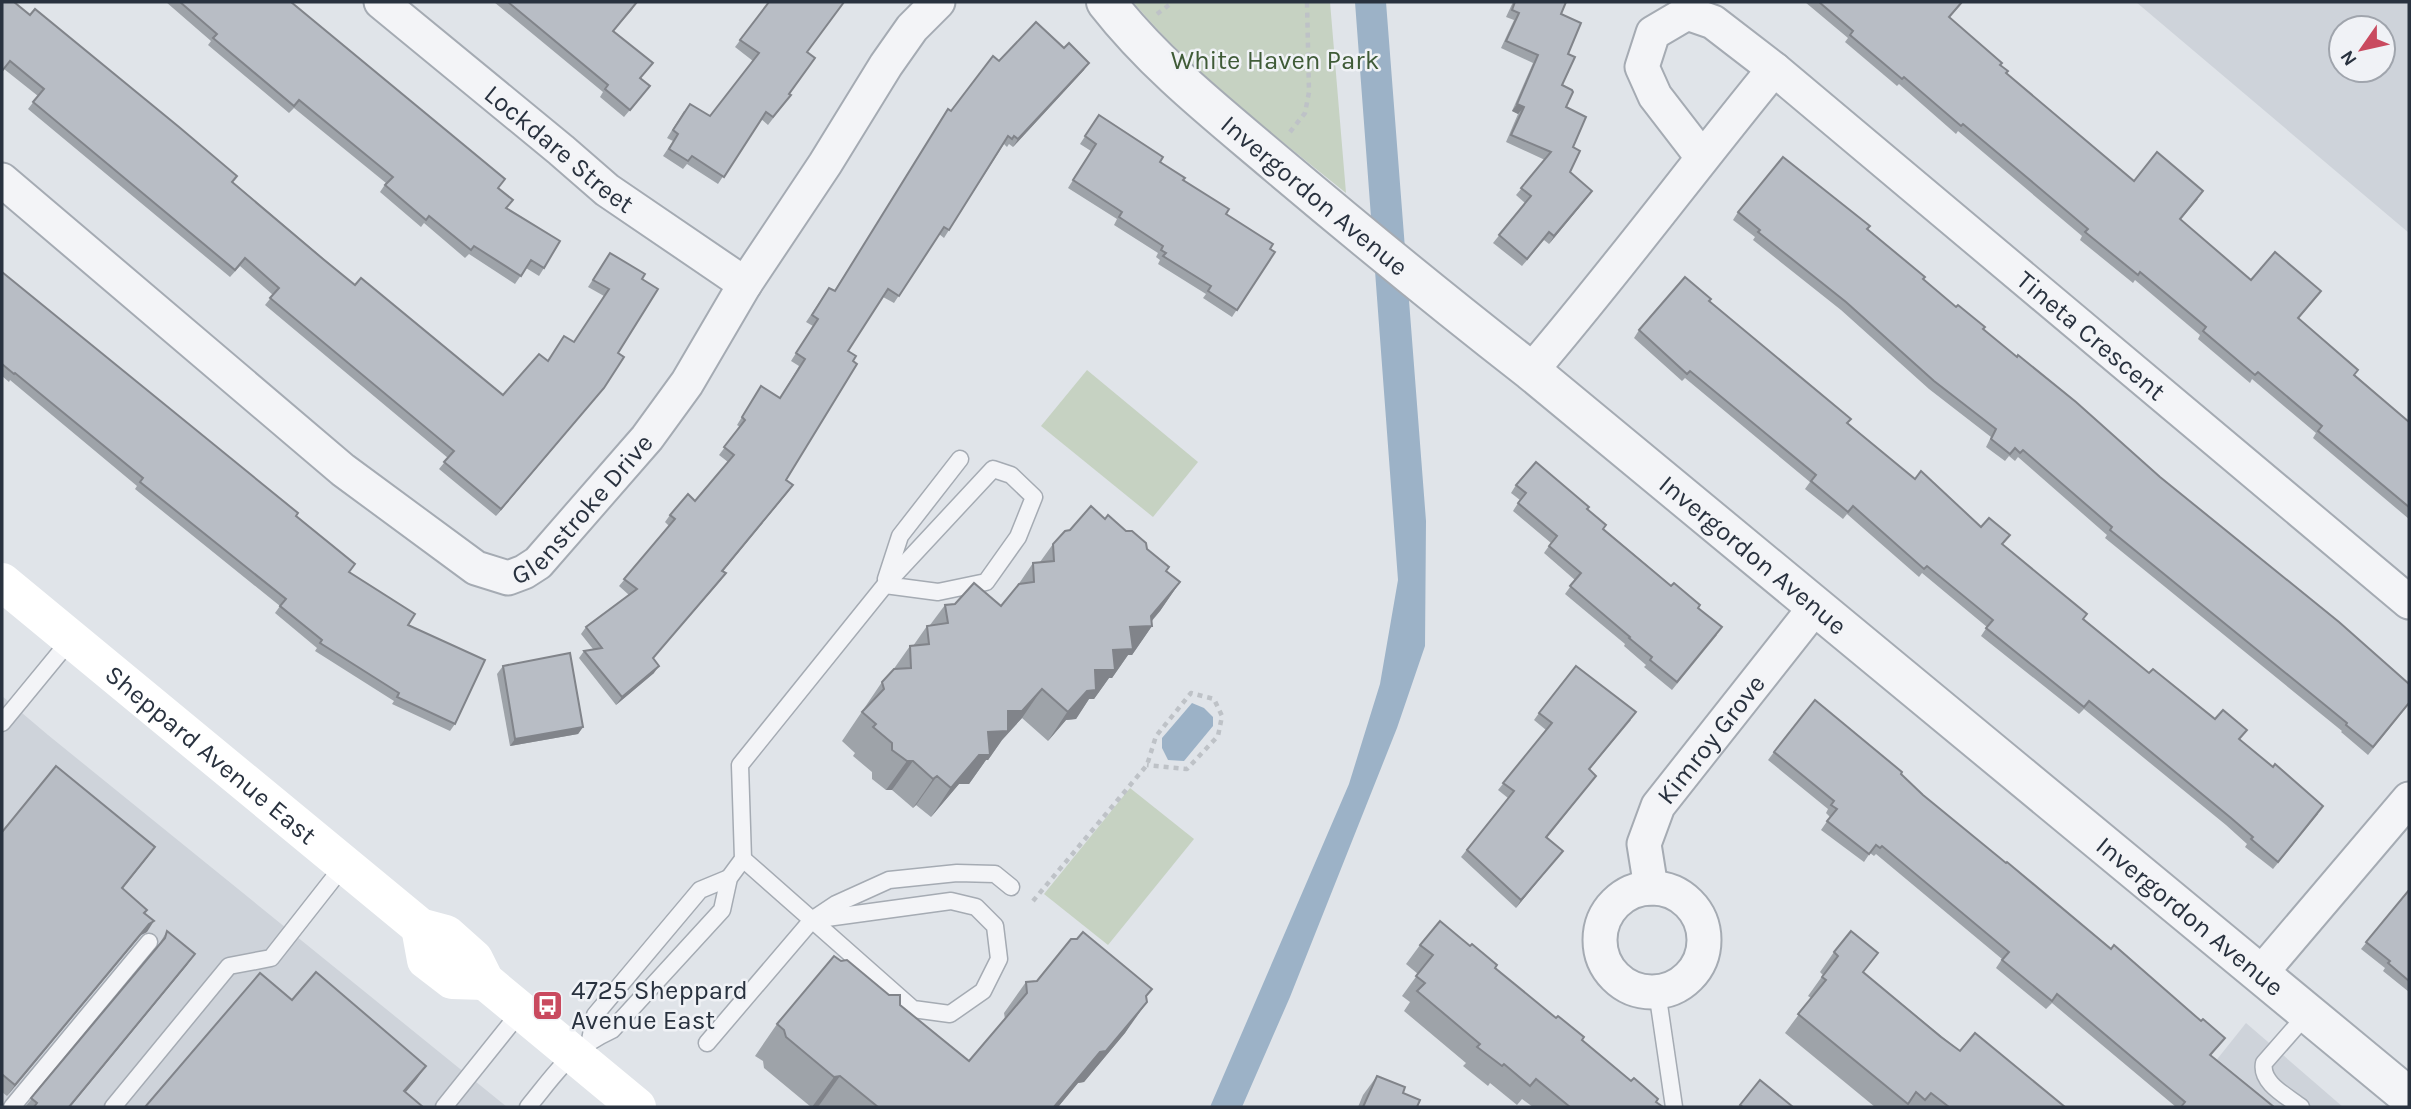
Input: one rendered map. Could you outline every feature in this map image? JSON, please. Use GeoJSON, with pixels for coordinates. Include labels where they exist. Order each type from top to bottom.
{"type":"FeatureCollection","features":[{"type":"Feature","properties":{"kind":"main road","name":"Sheppard Avenue East"},"geometry":{"type":"LineString","coordinates":[[2,582],[420,928],[426,960],[452,980],[485,981],[521,1011],[581,1047],[637,1107]]}},
{"type":"Feature","properties":{"kind":"street","name":"Lockdare Street"},"geometry":{"type":"LineString","coordinates":[[381,2],[607,190],[745,284]]}},
{"type":"Feature","properties":{"kind":"street","name":"Glenstroke Drive"},"geometry":{"type":"LineString","coordinates":[[2,180],[343,470],[476,568],[508,578],[538,563],[647,438],[687,383],[745,284],[825,164],[886,65],[912,28],[938,2]]}},
{"type":"Feature","properties":{"kind":"street","name":"Invergordon Avenue"},"geometry":{"type":"LineString","coordinates":[[1106,2],[1131,33],[1183,86],[1422,286],[1531,371],[2409,1097]]}},
{"type":"Feature","properties":{"kind":"street","name":"Tineta Crescent"},"geometry":{"type":"LineString","coordinates":[[1702,157],[1655,96],[1642,67],[1653,33],[1687,13],[1713,22],[1774,69],[2409,602]]}},
{"type":"Feature","properties":{"kind":"street"},"geometry":{"type":"LineString","coordinates":[[1531,371],[1619,266],[1702,157],[1774,69]]}},
{"type":"Feature","properties":{"kind":"street","name":"Kimroy Grove"},"geometry":{"type":"LineString","coordinates":[[1651,888],[1644,844],[1658,806],[1816,606]]}},
{"type":"Feature","properties":{"kind":"street"},"geometry":{"type":"LineString","coordinates":[[2261,973],[2409,799]]}},
{"type":"Feature","properties":{"kind":"street"},"geometry":{"type":"LineString","coordinates":[[1651,888],[1667,890],[1681,897],[1693,909],[1701,924],[1704,940],[1694,971],[1682,983],[1667,990],[1635,989],[1619,981],[1607,967],[1600,950],[1600,932],[1611,908],[1633,891],[1651,888]]}},
{"type":"Feature","properties":{"kind":"lane"},"geometry":{"type":"LineString","coordinates":[[885,585],[900,536],[960,459]]}},
{"type":"Feature","properties":{"kind":"lane"},"geometry":{"type":"LineString","coordinates":[[581,1047],[612,1030],[722,910],[729,878],[743,859],[740,765],[885,585],[993,469],[1012,475],[1034,497],[1018,537],[986,582],[939,592],[885,585]]}},
{"type":"Feature","properties":{"kind":"lane"},"geometry":{"type":"LineString","coordinates":[[2,723],[71,639]]}},
{"type":"Feature","properties":{"kind":"lane"},"geometry":{"type":"LineString","coordinates":[[743,859],[812,920],[913,1009],[950,1014],[983,991],[999,959],[995,926],[976,907],[951,901],[812,920]]}},
{"type":"Feature","properties":{"kind":"lane"},"geometry":{"type":"LineString","coordinates":[[113,1107],[229,967],[271,958],[344,865]]}},
{"type":"Feature","properties":{"kind":"lane"},"geometry":{"type":"LineString","coordinates":[[708,1043],[812,920],[836,904],[889,880],[957,873],[995,874],[1011,887]]}},
{"type":"Feature","properties":{"kind":"lane"},"geometry":{"type":"LineString","coordinates":[[528,1107],[581,1047],[594,1015],[700,890],[729,878]]}},
{"type":"Feature","properties":{"kind":"lane"},"geometry":{"type":"LineString","coordinates":[[12,1107],[149,942]]}},
{"type":"Feature","properties":{"kind":"lane"},"geometry":{"type":"LineString","coordinates":[[1657,991],[1674,1107]]}},
{"type":"Feature","properties":{"kind":"lane"},"geometry":{"type":"LineString","coordinates":[[444,1107],[521,1011]]}},
{"type":"Feature","properties":{"kind":"lane"},"geometry":{"type":"LineString","coordinates":[[2301,1107],[2266,1079],[2262,1070],[2264,1063],[2308,1013]]}},
{"type":"Feature","properties":{"kind":"path"},"geometry":{"type":"LineString","coordinates":[[1270,158],[1301,119],[1307,107],[1307,2]]}},
{"type":"Feature","properties":{"kind":"path"},"geometry":{"type":"LineString","coordinates":[[1033,901],[1147,765],[1156,736],[1191,693],[1214,699],[1222,716],[1218,736],[1187,769],[1147,765]]}},
{"type":"Feature","properties":{"kind":"shaded area"},"geometry":{"type":"Polygon","coordinates":[[[2136,2],[2409,2],[2409,233],[2136,2]]]}},
{"type":"Feature","properties":{"kind":"shaded area"},"geometry":{"type":"Polygon","coordinates":[[[2,696],[48,735],[507,1107],[2,1107],[2,696]]]}},
{"type":"Feature","properties":{"kind":"shaded area"},"geometry":{"type":"Polygon","coordinates":[[[2246,1023],[2343,1107],[2179,1107],[2246,1023]]]}},
{"type":"Feature","properties":{"kind":"green space","name":"White Haven Park"},"geometry":{"type":"Polygon","coordinates":[[[1133,2],[1330,2],[1346,193],[1208,79],[1133,2]]]}},
{"type":"Feature","properties":{"kind":"green space"},"geometry":{"type":"Polygon","coordinates":[[[1087,370],[1198,462],[1153,517],[1041,426],[1087,370]]]}},
{"type":"Feature","properties":{"kind":"green space"},"geometry":{"type":"Polygon","coordinates":[[[1130,788],[1194,839],[1108,945],[1044,894],[1130,788]]]}},
{"type":"Feature","properties":{"kind":"water"},"geometry":{"type":"Polygon","coordinates":[[[1355,2],[1386,2],[1426,521],[1425,646],[1397,728],[1290,997],[1242,1107],[1210,1107],[1349,784],[1380,684],[1398,580],[1355,2]]]}},
{"type":"Feature","properties":{"kind":"water"},"geometry":{"type":"Polygon","coordinates":[[[1192,703],[1204,708],[1213,717],[1213,726],[1184,761],[1168,760],[1162,748],[1162,738],[1192,703]]]}},
{"type":"Feature","properties":{"kind":"building"},"geometry":{"type":"Polygon","coordinates":[[[2,2],[14,2],[30,15],[35,9],[237,176],[232,182],[323,259],[355,285],[361,278],[503,395],[539,354],[548,361],[564,336],[574,342],[609,289],[593,280],[610,253],[645,274],[642,279],[658,289],[618,353],[624,357],[604,388],[501,509],[444,462],[454,451],[270,298],[279,288],[245,258],[235,270],[33,102],[44,89],[10,61],[2,71],[2,2]]]}},
{"type":"Feature","properties":{"kind":"building"},"geometry":{"type":"Polygon","coordinates":[[[180,2],[291,2],[505,179],[498,188],[513,200],[506,208],[560,241],[544,268],[531,260],[521,276],[474,246],[471,250],[429,216],[426,220],[385,185],[393,177],[299,100],[294,106],[213,38],[217,34],[180,2]]]}},
{"type":"Feature","properties":{"kind":"building"},"geometry":{"type":"Polygon","coordinates":[[[508,2],[637,2],[613,31],[653,63],[640,78],[650,86],[630,110],[605,89],[608,85],[508,2]]]}},
{"type":"Feature","properties":{"kind":"building"},"geometry":{"type":"Polygon","coordinates":[[[769,2],[844,2],[807,52],[815,58],[789,94],[791,95],[773,117],[766,112],[724,177],[692,156],[688,161],[669,149],[678,134],[673,130],[690,104],[710,116],[759,53],[740,40],[769,2]]]}},
{"type":"Feature","properties":{"kind":"building"},"geometry":{"type":"Polygon","coordinates":[[[1515,2],[1566,2],[1561,14],[1581,23],[1568,54],[1575,57],[1562,85],[1573,92],[1566,107],[1586,117],[1573,147],[1580,151],[1570,172],[1592,191],[1554,236],[1549,232],[1527,259],[1499,235],[1531,196],[1521,188],[1551,152],[1511,135],[1524,107],[1517,104],[1538,55],[1506,41],[1519,13],[1512,10],[1515,2]]]}},
{"type":"Feature","properties":{"kind":"building"},"geometry":{"type":"Polygon","coordinates":[[[1819,2],[1962,2],[1949,17],[2002,63],[2000,65],[2008,71],[2006,73],[2134,181],[2157,152],[2203,191],[2180,219],[2251,280],[2275,252],[2321,291],[2298,318],[2358,370],[2354,375],[2409,422],[2409,507],[2318,431],[2322,426],[2258,372],[2255,375],[2203,331],[2206,327],[2140,272],[2138,275],[2085,232],[2088,229],[1963,124],[1961,126],[1904,77],[1902,79],[1850,35],[1853,31],[1819,2]]]}},
{"type":"Feature","properties":{"kind":"building"},"geometry":{"type":"Polygon","coordinates":[[[1036,22],[1064,48],[1069,43],[1089,63],[1018,139],[1008,136],[949,230],[944,227],[899,296],[888,289],[848,351],[856,356],[853,361],[857,364],[786,480],[793,485],[722,571],[726,573],[653,658],[659,666],[622,697],[584,651],[602,648],[586,627],[637,589],[624,579],[675,519],[670,515],[688,494],[695,501],[734,455],[724,447],[745,420],[742,417],[761,386],[780,398],[805,359],[796,353],[818,319],[812,315],[829,288],[835,291],[948,109],[951,111],[993,56],[999,61],[1036,22]]]}},
{"type":"Feature","properties":{"kind":"building"},"geometry":{"type":"Polygon","coordinates":[[[1099,115],[1163,157],[1160,162],[1229,209],[1226,214],[1273,244],[1270,249],[1275,252],[1237,310],[1208,291],[1211,286],[1163,256],[1166,253],[1161,250],[1163,246],[1119,217],[1122,212],[1073,180],[1096,144],[1085,136],[1099,115]]]}},
{"type":"Feature","properties":{"kind":"building"},"geometry":{"type":"Polygon","coordinates":[[[1783,157],[1870,226],[1867,229],[1925,277],[1923,279],[1956,307],[1958,305],[2017,357],[2018,355],[2076,402],[2160,477],[2339,622],[2409,684],[2409,703],[2373,747],[2110,530],[2112,527],[2023,450],[2020,453],[2015,448],[2010,454],[1991,439],[1996,429],[1934,381],[1846,302],[1758,232],[1760,230],[1738,212],[1783,157]]]}},
{"type":"Feature","properties":{"kind":"building"},"geometry":{"type":"Polygon","coordinates":[[[2,272],[298,513],[296,516],[355,564],[349,572],[415,614],[408,625],[485,660],[455,724],[397,697],[399,693],[320,643],[322,640],[280,606],[286,599],[140,482],[143,478],[2,364],[2,272]]]}},
{"type":"Feature","properties":{"kind":"building"},"geometry":{"type":"Polygon","coordinates":[[[1685,277],[1711,299],[1709,301],[1851,419],[1847,423],[1915,479],[1921,471],[1981,527],[1989,518],[2010,535],[2002,544],[2087,614],[2083,619],[2149,673],[2153,669],[2215,719],[2223,710],[2247,730],[2239,739],[2273,767],[2275,764],[2323,806],[2278,862],[2231,818],[2089,701],[2084,707],[1986,628],[1993,620],[1927,566],[1924,569],[1853,506],[1848,512],[1811,481],[1816,475],[1690,371],[1687,374],[1639,330],[1685,277]]]}},
{"type":"Feature","properties":{"kind":"building"},"geometry":{"type":"Polygon","coordinates":[[[1536,462],[1589,507],[1587,509],[1606,525],[1603,529],[1671,586],[1674,583],[1700,605],[1698,608],[1722,627],[1677,682],[1650,660],[1652,657],[1630,637],[1570,586],[1581,573],[1549,546],[1557,536],[1518,503],[1526,493],[1516,485],[1536,462]]]}},
{"type":"Feature","properties":{"kind":"building"},"geometry":{"type":"Polygon","coordinates":[[[1091,506],[1105,519],[1108,515],[1126,531],[1132,531],[1146,543],[1147,549],[1169,567],[1166,571],[1180,582],[1151,616],[1152,626],[1130,627],[1133,649],[1113,650],[1115,670],[1095,670],[1096,690],[1087,691],[1068,712],[1042,689],[1022,711],[1008,711],[1008,731],[988,732],[990,755],[979,755],[951,788],[937,776],[933,779],[913,761],[907,761],[892,750],[892,743],[873,727],[876,724],[862,712],[884,689],[882,682],[894,669],[911,668],[910,646],[929,644],[927,626],[948,623],[945,605],[955,604],[974,583],[1001,606],[1019,584],[1034,582],[1033,563],[1054,561],[1053,544],[1065,531],[1070,530],[1091,506]]]}},
{"type":"Feature","properties":{"kind":"building"},"geometry":{"type":"Polygon","coordinates":[[[570,653],[583,727],[515,739],[503,666],[570,653]]]}},
{"type":"Feature","properties":{"kind":"building"},"geometry":{"type":"Polygon","coordinates":[[[1576,666],[1636,712],[1589,769],[1596,776],[1546,837],[1563,851],[1521,900],[1467,850],[1514,791],[1503,783],[1552,723],[1539,713],[1576,666]]]}},
{"type":"Feature","properties":{"kind":"building"},"geometry":{"type":"Polygon","coordinates":[[[1815,700],[1902,772],[1923,795],[2111,949],[2114,945],[2201,1021],[2203,1019],[2225,1038],[2210,1055],[2274,1107],[2181,1107],[2185,1102],[2057,994],[2052,1001],[2002,960],[2009,952],[1882,846],[1880,848],[1876,845],[1869,854],[1827,821],[1837,809],[1831,805],[1834,801],[1774,752],[1815,700]]]}},
{"type":"Feature","properties":{"kind":"building"},"geometry":{"type":"Polygon","coordinates":[[[56,766],[155,847],[122,888],[147,910],[144,913],[154,921],[15,1085],[2,1076],[2,832],[56,766]]]}},
{"type":"Feature","properties":{"kind":"building"},"geometry":{"type":"Polygon","coordinates":[[[2409,890],[2409,981],[2366,942],[2409,890]]]}},
{"type":"Feature","properties":{"kind":"building"},"geometry":{"type":"Polygon","coordinates":[[[1440,921],[1470,946],[1472,944],[1497,965],[1495,968],[1556,1018],[1558,1016],[1584,1037],[1582,1040],[1631,1081],[1634,1078],[1658,1099],[1656,1102],[1663,1107],[1570,1107],[1536,1079],[1530,1086],[1504,1064],[1502,1066],[1477,1047],[1480,1044],[1417,991],[1425,983],[1416,976],[1433,955],[1420,945],[1440,921]]]}},
{"type":"Feature","properties":{"kind":"building"},"geometry":{"type":"Polygon","coordinates":[[[167,931],[195,954],[69,1107],[34,1107],[37,1103],[31,1098],[165,938],[167,931]]]}},
{"type":"Feature","properties":{"kind":"building"},"geometry":{"type":"Polygon","coordinates":[[[1851,931],[1878,953],[1863,972],[1941,1037],[1960,1051],[1975,1033],[2065,1107],[1949,1107],[1931,1093],[1925,1100],[1916,1092],[1908,1104],[1798,1014],[1826,980],[1822,977],[1838,956],[1834,952],[1851,931]]]}},
{"type":"Feature","properties":{"kind":"building"},"geometry":{"type":"Polygon","coordinates":[[[1083,932],[1152,989],[1146,996],[1147,1002],[1054,1107],[878,1107],[840,1076],[834,1077],[786,1037],[784,1030],[777,1024],[834,956],[841,961],[847,960],[889,995],[900,995],[900,1005],[969,1061],[1027,993],[1026,982],[1037,981],[1071,939],[1077,939],[1083,932]]]}},
{"type":"Feature","properties":{"kind":"building"},"geometry":{"type":"Polygon","coordinates":[[[316,972],[426,1066],[404,1091],[423,1107],[145,1107],[260,973],[292,1000],[316,972]]]}},
{"type":"Feature","properties":{"kind":"building"},"geometry":{"type":"Polygon","coordinates":[[[1377,1076],[1405,1087],[1403,1093],[1420,1100],[1417,1107],[1363,1107],[1377,1076]]]}},
{"type":"Feature","properties":{"kind":"building"},"geometry":{"type":"Polygon","coordinates":[[[1760,1080],[1793,1107],[1740,1105],[1760,1080]]]}},
{"type":"Feature","properties":{"kind":"place","name":"4725 Sheppard Avenue East"},"geometry":{"type":"Point","coordinates":[548,1005]}}]}
